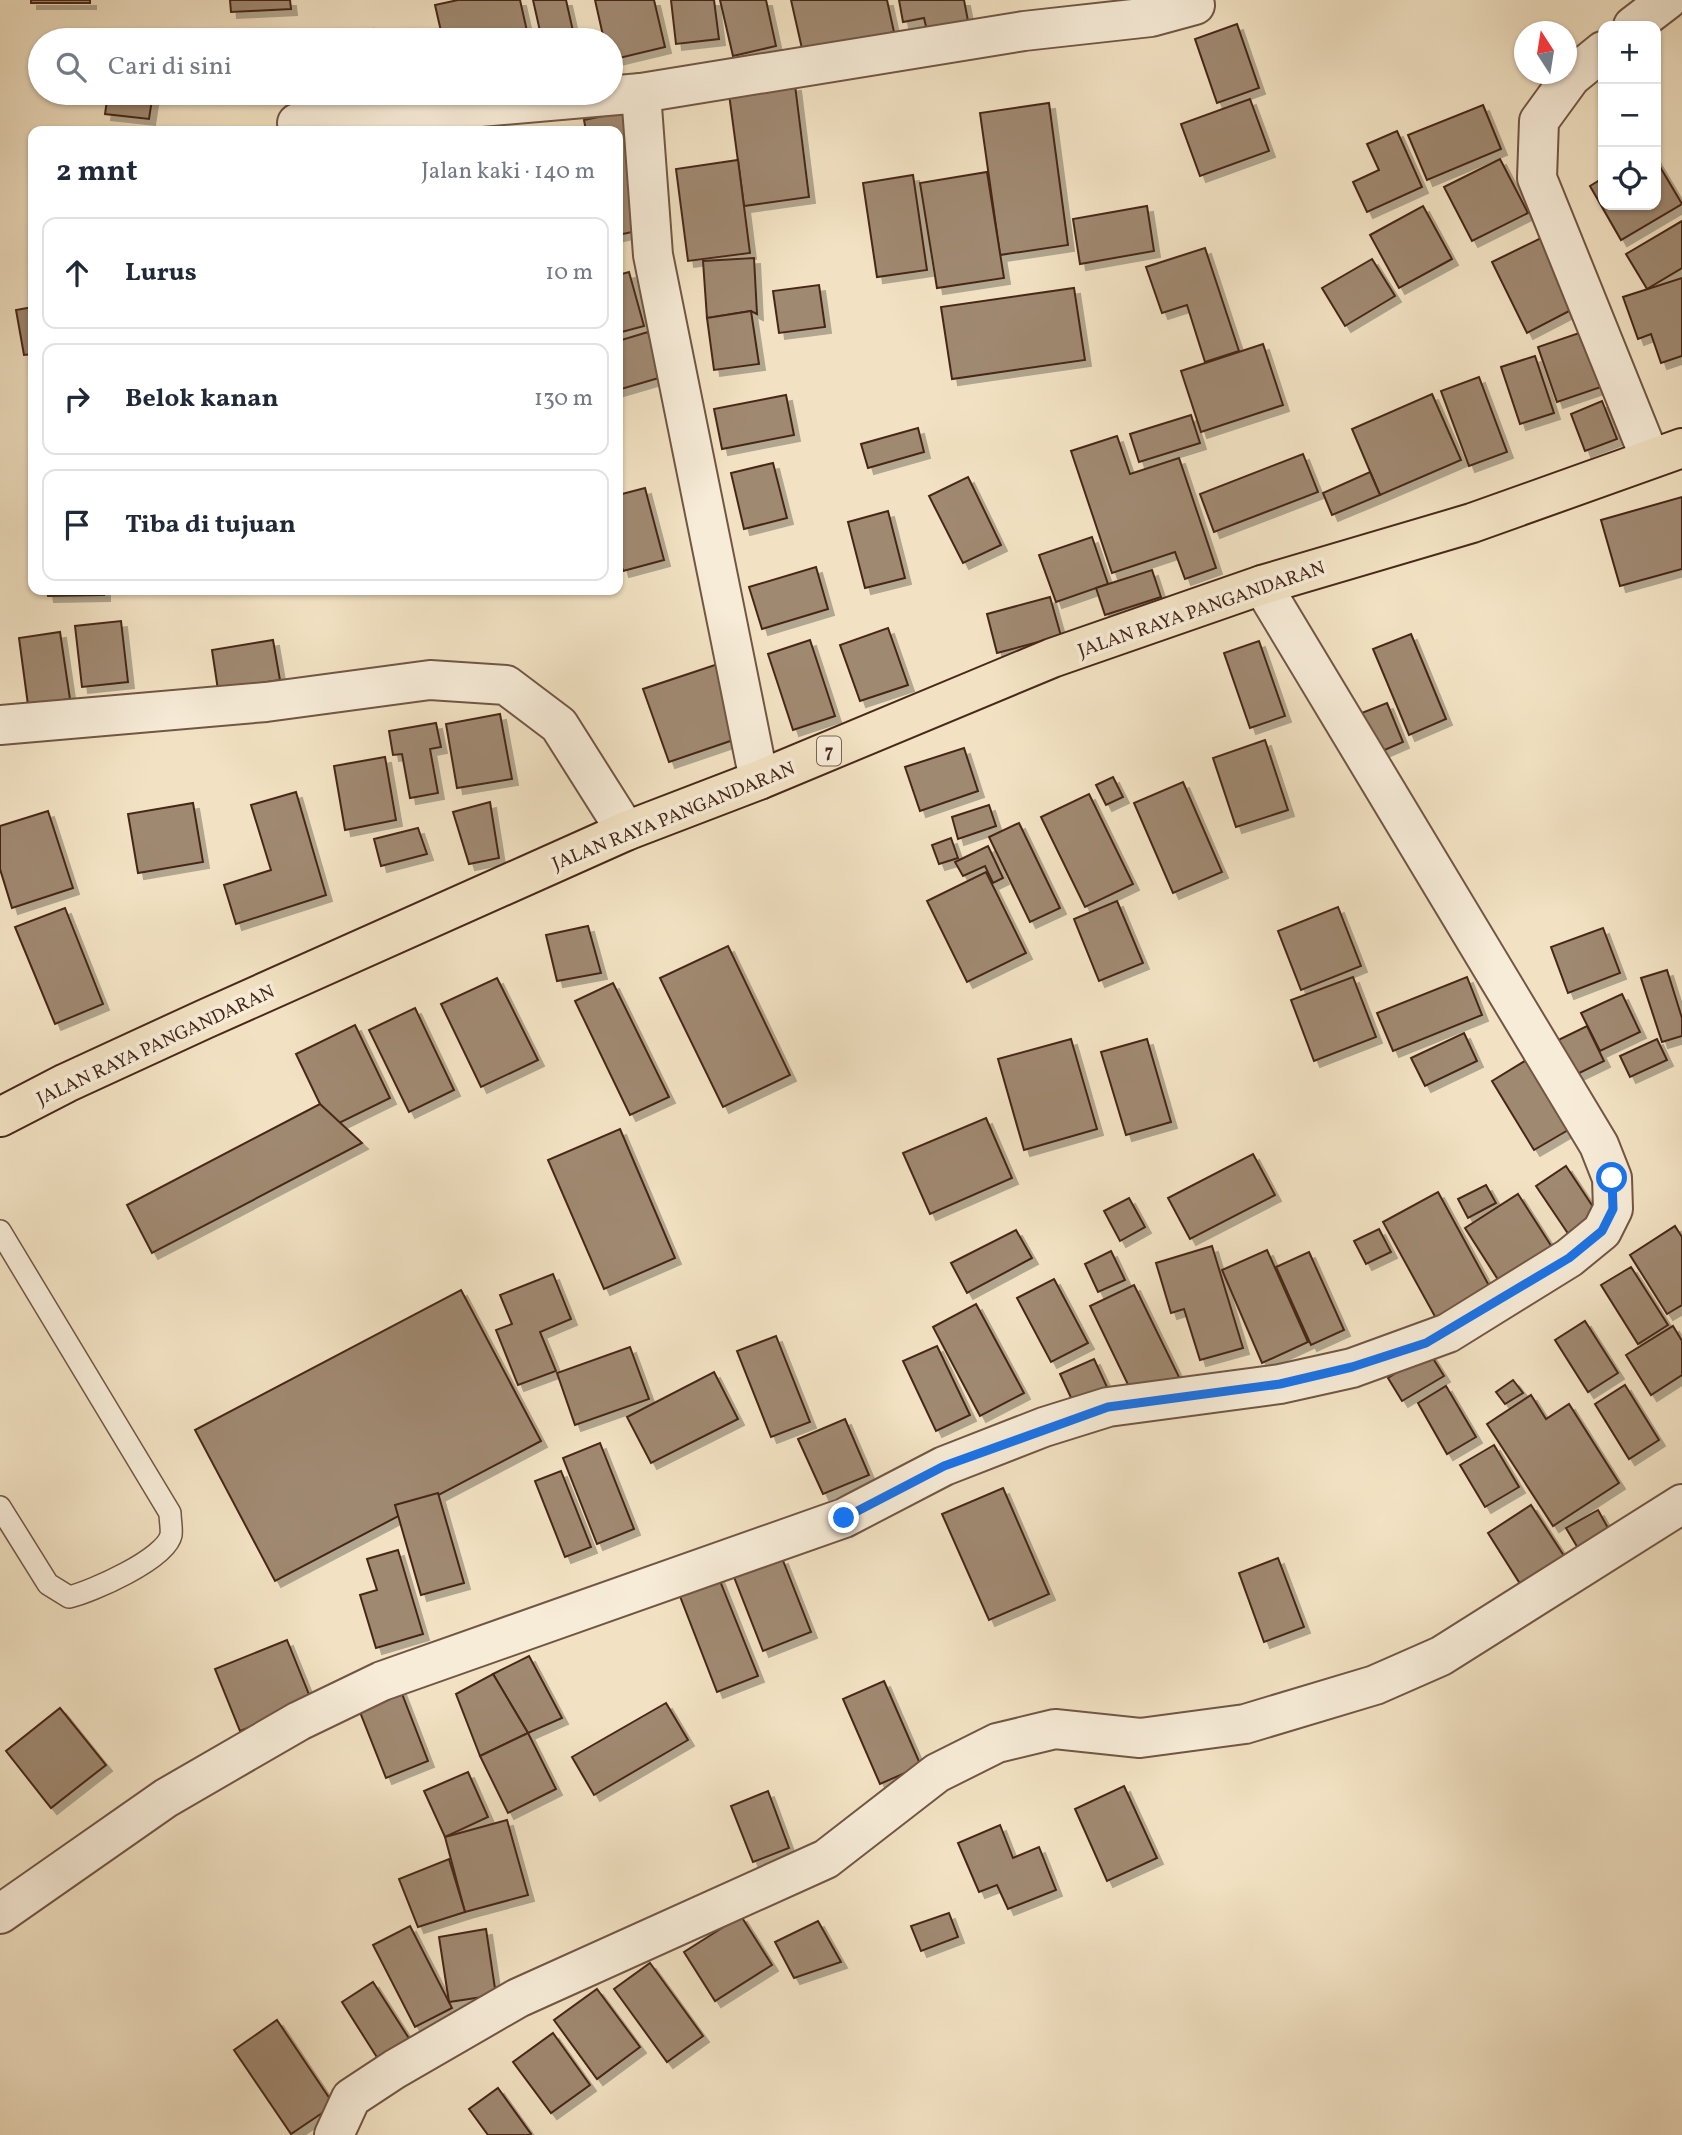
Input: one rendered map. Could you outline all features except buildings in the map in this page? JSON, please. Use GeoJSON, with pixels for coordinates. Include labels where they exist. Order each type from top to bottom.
{"type":"FeatureCollection","features":[{"type":"Feature","properties":{"kind":"highway","name":"JALAN RAYA PANGANDARAN"},"geometry":{"type":"LineString","coordinates":[[0,1117],[192,1025],[625,831],[758,780],[1052,658],[1262,585],[1472,523],[1666,453]]}},
{"type":"Feature","properties":{"kind":"street"},"geometry":{"type":"LineString","coordinates":[[1640,21],[1667,0]]}},
{"type":"Feature","properties":{"kind":"street"},"geometry":{"type":"LineString","coordinates":[[623,95],[1024,31],[1151,18],[1195,5]]}},
{"type":"Feature","properties":{"kind":"street"},"geometry":{"type":"LineString","coordinates":[[1598,55],[1571,77],[1539,121],[1537,178],[1666,453]]}},
{"type":"Feature","properties":{"kind":"street"},"geometry":{"type":"LineString","coordinates":[[642,93],[653,255],[758,780]]}},
{"type":"Feature","properties":{"kind":"street"},"geometry":{"type":"LineString","coordinates":[[297,123],[504,105]]}},
{"type":"Feature","properties":{"kind":"street"},"geometry":{"type":"LineString","coordinates":[[0,1913],[166,1798],[299,1721],[382,1681],[844,1518],[944,1466],[1083,1415],[1108,1407],[1280,1384],[1352,1367],[1426,1343],[1569,1258],[1602,1231],[1613,1209],[1612,1178],[1599,1146],[1262,585]]}},
{"type":"Feature","properties":{"kind":"street"},"geometry":{"type":"LineString","coordinates":[[0,725],[266,702],[430,680],[506,685],[559,725],[625,831]]}},
{"type":"Feature","properties":{"kind":"street"},"geometry":{"type":"LineString","coordinates":[[334,2135],[351,2098],[395,2069],[518,1998],[826,1859],[937,1773],[997,1743],[1055,1729],[1140,1738],[1245,1724],[1375,1685],[1441,1656],[1682,1503]]}},
{"type":"Feature","properties":{"kind":"lane"},"geometry":{"type":"LineString","coordinates":[[0,1231],[170,1513],[171,1537],[160,1552],[88,1592],[69,1597],[48,1584],[0,1507]]}},
{"type":"Feature","properties":{"kind":"route"},"geometry":{"type":"LineString","coordinates":[[844,1518],[944,1466],[1044,1427],[1108,1407],[1280,1384],[1352,1367],[1426,1343],[1448,1333],[1569,1258],[1602,1231],[1613,1209],[1612,1178]]}}]}
